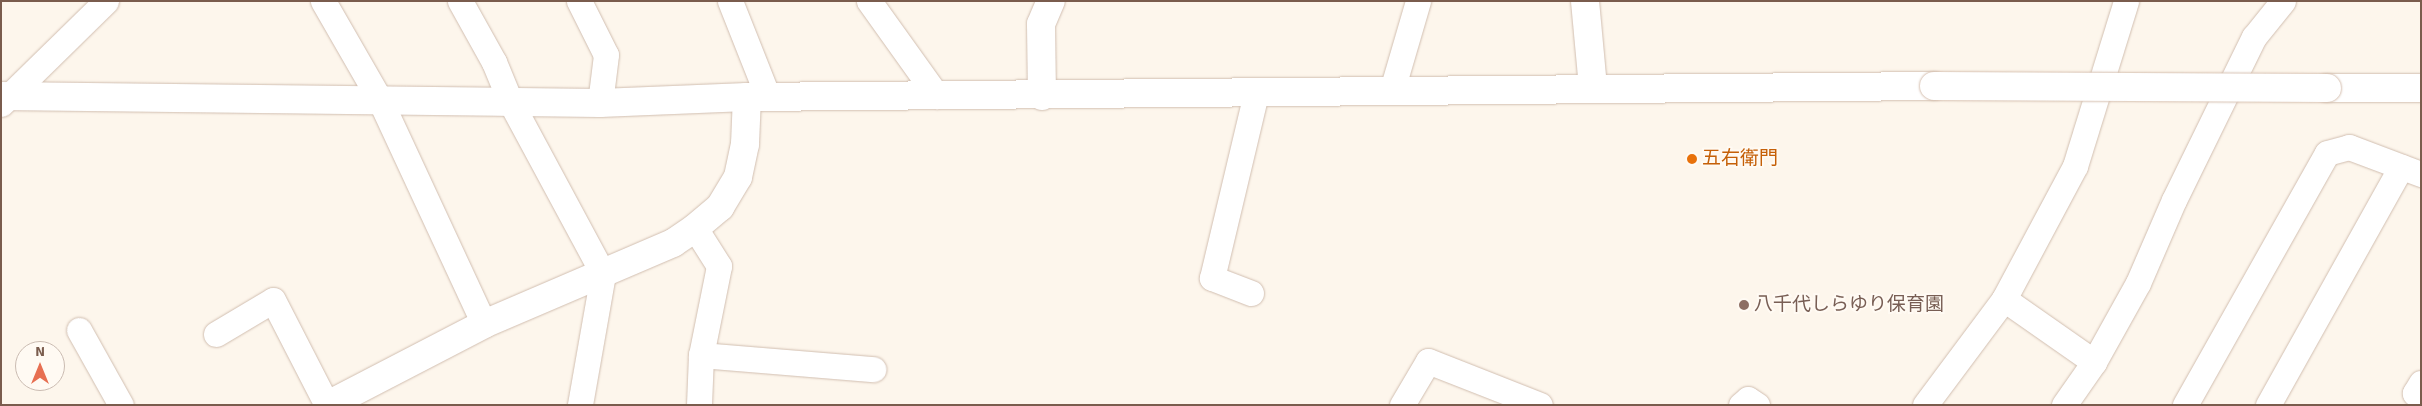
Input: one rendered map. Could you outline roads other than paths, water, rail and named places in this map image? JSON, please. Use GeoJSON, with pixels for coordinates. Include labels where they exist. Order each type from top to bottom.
{"type":"FeatureCollection","features":[{"type":"Feature","properties":{"kind":"street"},"geometry":{"type":"LineString","coordinates":[[4,98],[106,1]]}},
{"type":"Feature","properties":{"kind":"street"},"geometry":{"type":"LineString","coordinates":[[323,1],[380,100],[484,324]]}},
{"type":"Feature","properties":{"kind":"street"},"geometry":{"type":"LineString","coordinates":[[460,1],[494,62],[510,101],[602,274],[580,405]]}},
{"type":"Feature","properties":{"kind":"street"},"geometry":{"type":"LineString","coordinates":[[579,1],[606,55],[600,102]]}},
{"type":"Feature","properties":{"kind":"street"},"geometry":{"type":"LineString","coordinates":[[216,334],[273,300],[328,405],[484,324],[673,243],[720,207],[738,177],[758,97],[730,1]]}},
{"type":"Feature","properties":{"kind":"street"},"geometry":{"type":"LineString","coordinates":[[869,1],[937,96]]}},
{"type":"Feature","properties":{"kind":"street"},"geometry":{"type":"LineString","coordinates":[[1042,96],[1041,24],[1051,1]]}},
{"type":"Feature","properties":{"kind":"street"},"geometry":{"type":"LineString","coordinates":[[1392,90],[1418,1]]}},
{"type":"Feature","properties":{"kind":"street"},"geometry":{"type":"LineString","coordinates":[[1585,1],[1593,87]]}},
{"type":"Feature","properties":{"kind":"street"},"geometry":{"type":"LineString","coordinates":[[1925,405],[2004,299],[2074,166],[2126,1]]}},
{"type":"Feature","properties":{"kind":"street"},"geometry":{"type":"LineString","coordinates":[[2064,405],[2094,362],[2138,283],[2174,200],[2254,36],[2283,1]]}},
{"type":"Feature","properties":{"kind":"street"},"geometry":{"type":"LineString","coordinates":[[4,98],[600,102],[758,97],[1042,96],[1593,87],[2421,88]]}},
{"type":"Feature","properties":{"kind":"street"},"geometry":{"type":"LineString","coordinates":[[1251,293],[1212,278],[1256,93]]}},
{"type":"Feature","properties":{"kind":"street"},"geometry":{"type":"LineString","coordinates":[[2184,405],[2327,153],[2349,147],[2411,171],[2268,405]]}},
{"type":"Feature","properties":{"kind":"street"},"geometry":{"type":"LineString","coordinates":[[695,228],[719,266],[701,356],[699,405]]}},
{"type":"Feature","properties":{"kind":"street"},"geometry":{"type":"LineString","coordinates":[[2004,299],[2094,362]]}},
{"type":"Feature","properties":{"kind":"street"},"geometry":{"type":"LineString","coordinates":[[79,330],[121,405]]}},
{"type":"Feature","properties":{"kind":"street"},"geometry":{"type":"LineString","coordinates":[[701,356],[873,369]]}},
{"type":"Feature","properties":{"kind":"street"},"geometry":{"type":"LineString","coordinates":[[1402,405],[1428,361],[1540,405]]}},
{"type":"Feature","properties":{"kind":"street"},"geometry":{"type":"LineString","coordinates":[[2421,383],[2414,393],[2421,396]]}},
{"type":"Feature","properties":{"kind":"street"},"geometry":{"type":"LineString","coordinates":[[1741,405],[1748,399],[1757,405]]}},
{"type":"Feature","properties":{"kind":"place","name":"五右衛門"},"geometry":{"type":"Point","coordinates":[1692,159]}},
{"type":"Feature","properties":{"kind":"place","name":"八千代しらゆり保育園"},"geometry":{"type":"Point","coordinates":[1744,305]}}]}
